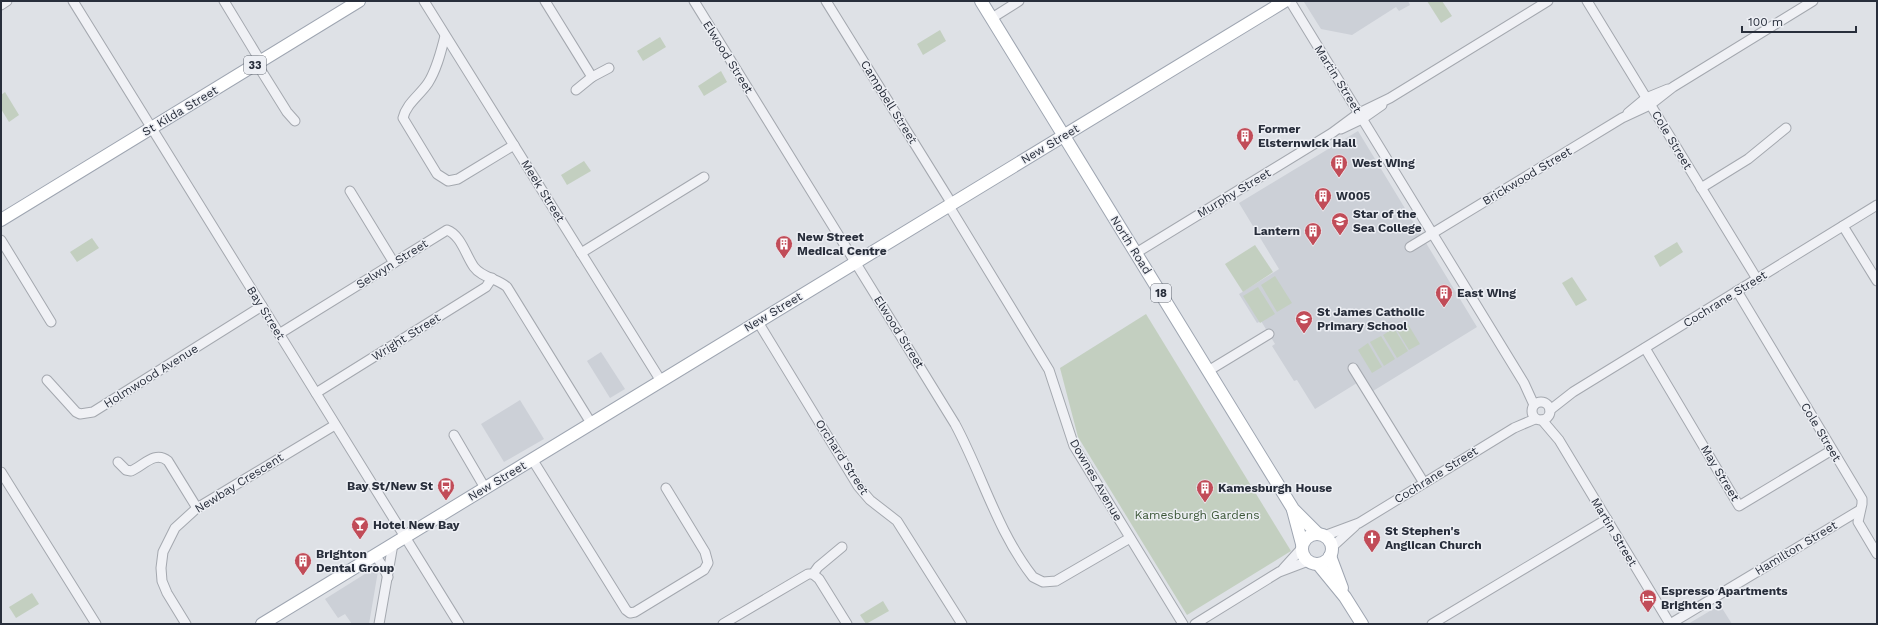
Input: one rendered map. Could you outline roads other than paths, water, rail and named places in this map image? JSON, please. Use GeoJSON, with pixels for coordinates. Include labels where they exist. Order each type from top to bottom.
{"type":"FeatureCollection","features":[{"type":"Feature","properties":{"kind":"main road","name":"St Kilda Street"},"geometry":{"type":"LineString","coordinates":[[1,220],[359,1]]}},
{"type":"Feature","properties":{"kind":"main road","name":"North Road"},"geometry":{"type":"LineString","coordinates":[[981,1],[1293,509],[1321,535]]}},
{"type":"Feature","properties":{"kind":"main road","name":"New Street"},"geometry":{"type":"LineString","coordinates":[[262,624],[1285,1]]}},
{"type":"Feature","properties":{"kind":"main road","name":"North Road"},"geometry":{"type":"LineString","coordinates":[[1293,509],[1302,546]]}},
{"type":"Feature","properties":{"kind":"main road"},"geometry":{"type":"LineString","coordinates":[[1302,546],[1308,536],[1321,535]]}},
{"type":"Feature","properties":{"kind":"main road","name":"18"},"geometry":{"type":"LineString","coordinates":[[1321,535],[1331,544],[1331,552],[1345,597]]}},
{"type":"Feature","properties":{"kind":"main road","name":"18"},"geometry":{"type":"LineString","coordinates":[[1302,546],[1305,558],[1313,562],[1345,597],[1362,624]]}},
{"type":"Feature","properties":{"kind":"main road"},"geometry":{"type":"LineString","coordinates":[[1313,562],[1327,560],[1331,552]]}},
{"type":"Feature","properties":{"kind":"street"},"geometry":{"type":"LineString","coordinates":[[1,5],[7,1]]}},
{"type":"Feature","properties":{"kind":"street","name":"Bay Street"},"geometry":{"type":"LineString","coordinates":[[73,1],[459,624]]}},
{"type":"Feature","properties":{"kind":"street"},"geometry":{"type":"LineString","coordinates":[[224,1],[287,112],[295,121]]}},
{"type":"Feature","properties":{"kind":"street","name":"Meek Street"},"geometry":{"type":"LineString","coordinates":[[424,1],[661,381]]}},
{"type":"Feature","properties":{"kind":"street"},"geometry":{"type":"LineString","coordinates":[[545,1],[592,77]]}},
{"type":"Feature","properties":{"kind":"street","name":"Elwood Street"},"geometry":{"type":"LineString","coordinates":[[694,1],[955,424],[975,462],[996,516],[1033,576],[1043,582],[1056,581],[1130,538]]}},
{"type":"Feature","properties":{"kind":"street","name":"Campbell Street"},"geometry":{"type":"LineString","coordinates":[[826,1],[951,205]]}},
{"type":"Feature","properties":{"kind":"street"},"geometry":{"type":"LineString","coordinates":[[992,18],[1019,1]]}},
{"type":"Feature","properties":{"kind":"street","name":"Martin Street"},"geometry":{"type":"LineString","coordinates":[[1290,1],[1670,624]]}},
{"type":"Feature","properties":{"kind":"street","name":"Murphy Street"},"geometry":{"type":"LineString","coordinates":[[1136,253],[1548,1]]}},
{"type":"Feature","properties":{"kind":"street","name":"Cole Street"},"geometry":{"type":"LineString","coordinates":[[1587,1],[1757,279]]}},
{"type":"Feature","properties":{"kind":"street","name":"Brickwood Street"},"geometry":{"type":"LineString","coordinates":[[1410,248],[1813,1]]}},
{"type":"Feature","properties":{"kind":"street"},"geometry":{"type":"LineString","coordinates":[[445,36],[434,70],[428,83],[408,107],[403,118],[437,174],[448,181],[454,181],[514,145]]}},
{"type":"Feature","properties":{"kind":"street"},"geometry":{"type":"LineString","coordinates":[[576,90],[592,77],[609,68]]}},
{"type":"Feature","properties":{"kind":"street"},"geometry":{"type":"LineString","coordinates":[[1701,188],[1748,159],[1786,128]]}},
{"type":"Feature","properties":{"kind":"street"},"geometry":{"type":"LineString","coordinates":[[581,252],[704,177]]}},
{"type":"Feature","properties":{"kind":"street"},"geometry":{"type":"LineString","coordinates":[[350,191],[394,263]]}},
{"type":"Feature","properties":{"kind":"street","name":"Downes Avenue"},"geometry":{"type":"LineString","coordinates":[[951,205],[1049,370],[1074,446],[1183,624]]}},
{"type":"Feature","properties":{"kind":"street","name":"Cochrane Street"},"geometry":{"type":"LineString","coordinates":[[1321,535],[1359,523],[1877,205]]}},
{"type":"Feature","properties":{"kind":"street"},"geometry":{"type":"LineString","coordinates":[[1843,226],[1877,281]]}},
{"type":"Feature","properties":{"kind":"street","name":"Selwyn Street"},"geometry":{"type":"LineString","coordinates":[[279,334],[447,230],[454,234],[478,271],[492,278]]}},
{"type":"Feature","properties":{"kind":"street"},"geometry":{"type":"LineString","coordinates":[[1,240],[51,322]]}},
{"type":"Feature","properties":{"kind":"street"},"geometry":{"type":"LineString","coordinates":[[492,278],[507,287],[591,423]]}},
{"type":"Feature","properties":{"kind":"street","name":"Wright Street"},"geometry":{"type":"LineString","coordinates":[[316,393],[486,287],[492,278]]}},
{"type":"Feature","properties":{"kind":"street","name":"Cole Street"},"geometry":{"type":"LineString","coordinates":[[1737,291],[1862,499],[1858,522],[1877,554]]}},
{"type":"Feature","properties":{"kind":"street","name":"Holmwood Avenue"},"geometry":{"type":"LineString","coordinates":[[47,380],[76,412],[80,414],[93,412],[262,306]]}},
{"type":"Feature","properties":{"kind":"street","name":"Orchard Street"},"geometry":{"type":"LineString","coordinates":[[758,322],[858,486],[870,500],[897,521],[962,624]]}},
{"type":"Feature","properties":{"kind":"street"},"geometry":{"type":"LineString","coordinates":[[1208,371],[1269,334]]}},
{"type":"Feature","properties":{"kind":"street","name":"May Street"},"geometry":{"type":"LineString","coordinates":[[1645,348],[1739,506],[1832,450]]}},
{"type":"Feature","properties":{"kind":"street"},"geometry":{"type":"LineString","coordinates":[[1353,368],[1424,483]]}},
{"type":"Feature","properties":{"kind":"street","name":"Newbay Crescent"},"geometry":{"type":"LineString","coordinates":[[186,624],[167,594],[162,581],[161,568],[163,552],[175,528],[197,508],[335,425]]}},
{"type":"Feature","properties":{"kind":"street"},"geometry":{"type":"LineString","coordinates":[[454,435],[485,488]]}},
{"type":"Feature","properties":{"kind":"street"},"geometry":{"type":"LineString","coordinates":[[118,462],[126,470],[130,471],[155,457],[164,458],[168,461],[197,508]]}},
{"type":"Feature","properties":{"kind":"street"},"geometry":{"type":"LineString","coordinates":[[532,459],[626,610],[630,613],[635,612],[704,570],[707,566],[708,561],[705,552],[666,488]]}},
{"type":"Feature","properties":{"kind":"street"},"geometry":{"type":"LineString","coordinates":[[1,472],[96,624]]}},
{"type":"Feature","properties":{"kind":"street","name":"Hamilton Street"},"geometry":{"type":"LineString","coordinates":[[1670,624],[1860,510]]}},
{"type":"Feature","properties":{"kind":"street"},"geometry":{"type":"LineString","coordinates":[[1432,624],[1607,519]]}},
{"type":"Feature","properties":{"kind":"street","name":"Cochrane Street"},"geometry":{"type":"LineString","coordinates":[[1331,552],[1359,523]]}},
{"type":"Feature","properties":{"kind":"street"},"geometry":{"type":"LineString","coordinates":[[379,624],[393,544]]}},
{"type":"Feature","properties":{"kind":"street"},"geometry":{"type":"LineString","coordinates":[[1279,572],[1302,546]]}},
{"type":"Feature","properties":{"kind":"street"},"geometry":{"type":"LineString","coordinates":[[813,574],[818,567],[842,547]]}},
{"type":"Feature","properties":{"kind":"street"},"geometry":{"type":"LineString","coordinates":[[374,555],[382,565],[388,577]]}},
{"type":"Feature","properties":{"kind":"street"},"geometry":{"type":"LineString","coordinates":[[1195,624],[1279,572],[1313,562]]}},
{"type":"Feature","properties":{"kind":"street"},"geometry":{"type":"LineString","coordinates":[[723,624],[804,575],[813,574],[819,579],[847,624]]}},
{"type":"Feature","properties":{"kind":"place","name":"Former Elsternwick Hall"},"geometry":{"type":"Point","coordinates":[1245,151]}},
{"type":"Feature","properties":{"kind":"place","name":"West Wing"},"geometry":{"type":"Point","coordinates":[1339,178]}},
{"type":"Feature","properties":{"kind":"place","name":"W005"},"geometry":{"type":"Point","coordinates":[1323,211]}},
{"type":"Feature","properties":{"kind":"place","name":"Star of the Sea College"},"geometry":{"type":"Point","coordinates":[1340,236]}},
{"type":"Feature","properties":{"kind":"place","name":"Lantern"},"geometry":{"type":"Point","coordinates":[1313,246]}},
{"type":"Feature","properties":{"kind":"place","name":"New Street Medical Centre"},"geometry":{"type":"Point","coordinates":[784,259]}},
{"type":"Feature","properties":{"kind":"place","name":"East Wing"},"geometry":{"type":"Point","coordinates":[1444,308]}},
{"type":"Feature","properties":{"kind":"place","name":"St James Catholic Primary School"},"geometry":{"type":"Point","coordinates":[1304,334]}},
{"type":"Feature","properties":{"kind":"place","name":"Bay St/New St"},"geometry":{"type":"Point","coordinates":[446,501]}},
{"type":"Feature","properties":{"kind":"place","name":"Kamesburgh House"},"geometry":{"type":"Point","coordinates":[1205,503]}},
{"type":"Feature","properties":{"kind":"place","name":"Hotel New Bay"},"geometry":{"type":"Point","coordinates":[360,540]}},
{"type":"Feature","properties":{"kind":"place","name":"St Stephen's Anglican Church"},"geometry":{"type":"Point","coordinates":[1372,553]}},
{"type":"Feature","properties":{"kind":"place","name":"Brighton Dental Group"},"geometry":{"type":"Point","coordinates":[303,576]}},
{"type":"Feature","properties":{"kind":"place","name":"Espresso Apartments Brighten 3"},"geometry":{"type":"Point","coordinates":[1648,613]}},
{"type":"Feature","properties":{"kind":"park label","name":"Kamesburgh Gardens"},"geometry":{"type":"Point","coordinates":[1197,515]}}]}
